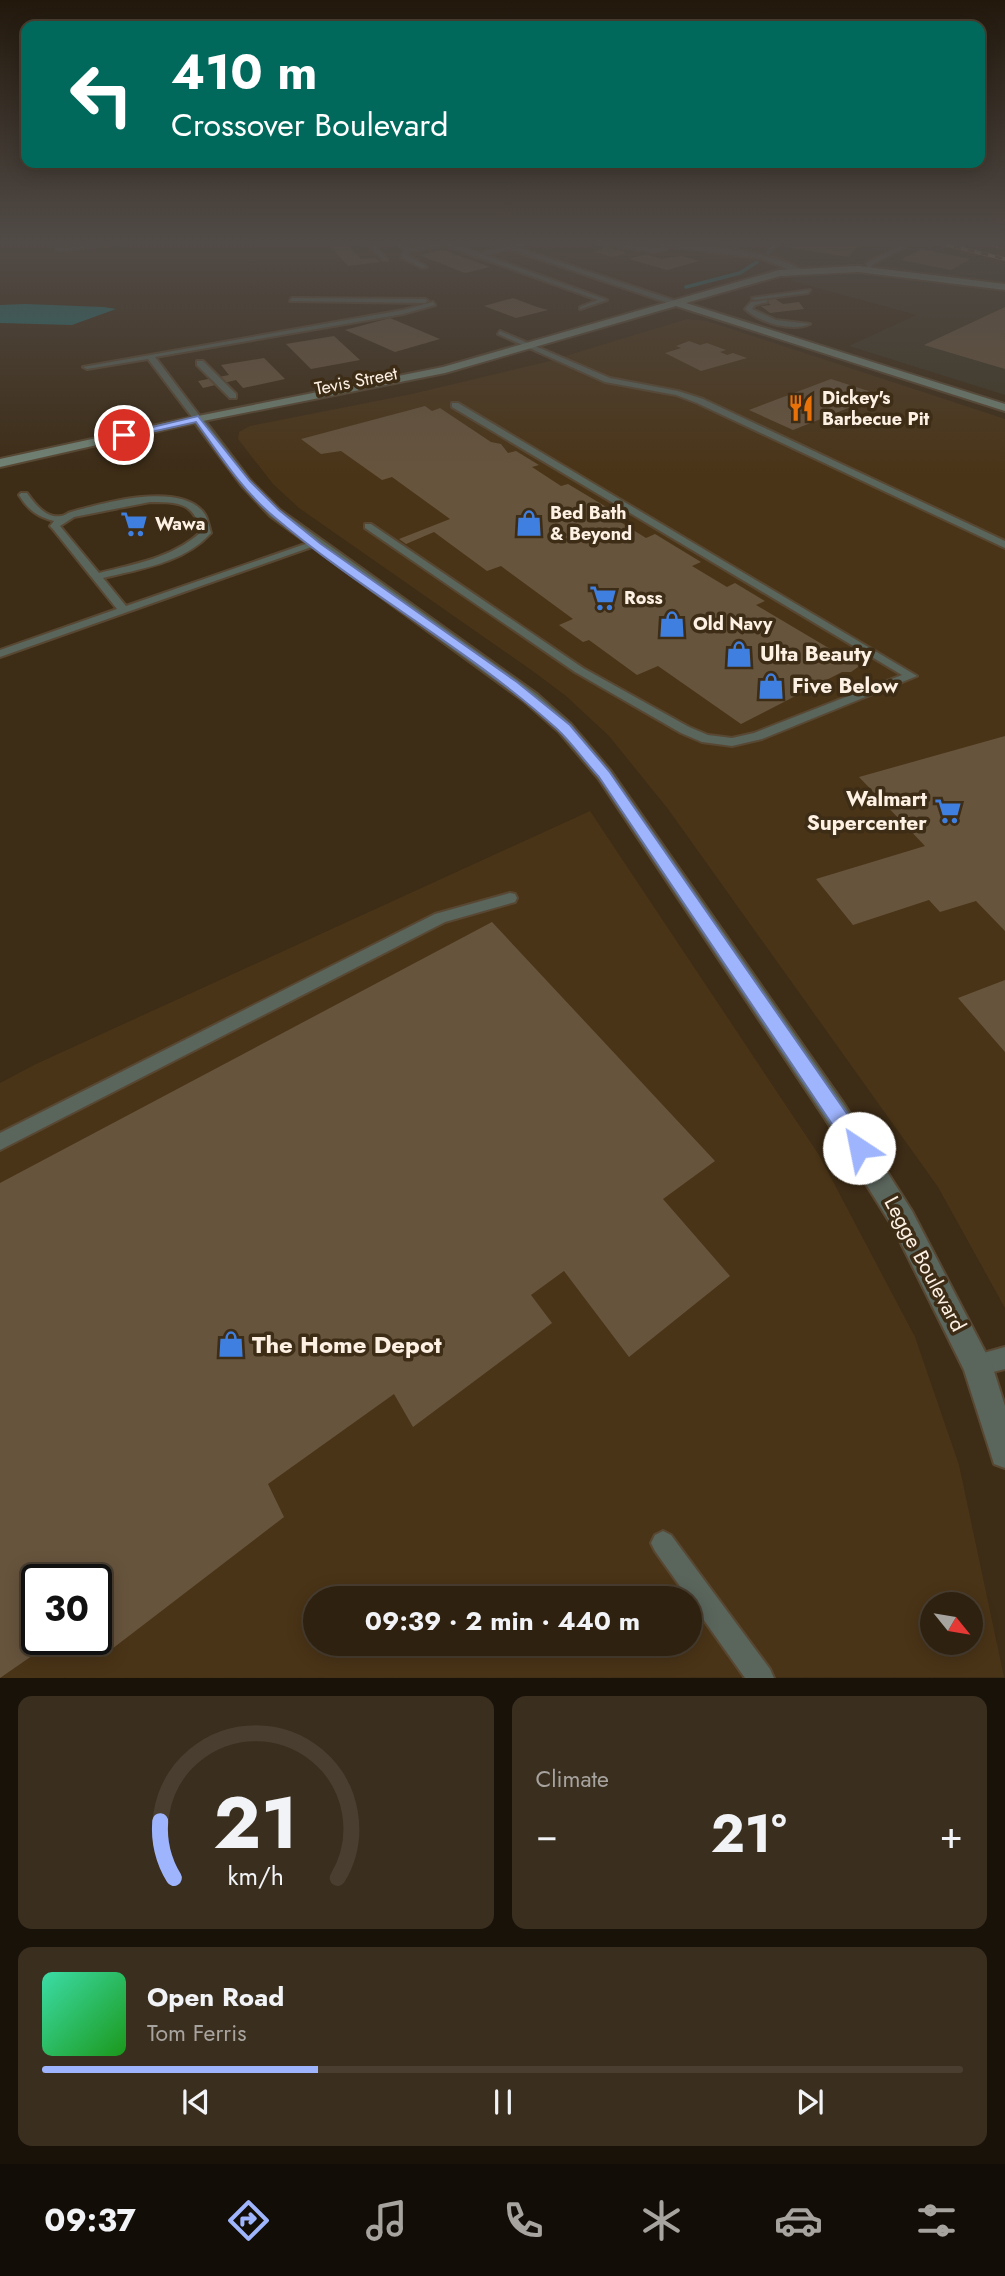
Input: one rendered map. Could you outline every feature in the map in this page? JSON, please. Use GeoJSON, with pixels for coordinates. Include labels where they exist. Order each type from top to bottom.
{"type":"FeatureCollection","features":[{"type":"Feature","properties":{"kind":"main road","name":"Tevis Street"},"geometry":{"type":"LineString","coordinates":[[202,424],[411,377],[619,318]]}},
{"type":"Feature","properties":{"kind":"main road","name":"Tevis Street"},"geometry":{"type":"LineString","coordinates":[[202,424],[425,385],[546,353],[655,318]]}},
{"type":"Feature","properties":{"kind":"main road"},"geometry":{"type":"LineString","coordinates":[[725,318],[1005,408]]}},
{"type":"Feature","properties":{"kind":"main road"},"geometry":{"type":"LineString","coordinates":[[0,463],[202,424]]}},
{"type":"Feature","properties":{"kind":"main road"},"geometry":{"type":"LineString","coordinates":[[0,472],[202,424]]}},
{"type":"Feature","properties":{"kind":"street","name":"Legge Boulevard"},"geometry":{"type":"LineString","coordinates":[[202,424],[261,499],[315,544],[531,698],[565,728],[590,757],[871,1165],[991,1362],[1005,1453]]}},
{"type":"Feature","properties":{"kind":"lane"},"geometry":{"type":"LineString","coordinates":[[87,367],[367,318]]}},
{"type":"Feature","properties":{"kind":"lane"},"geometry":{"type":"LineString","coordinates":[[770,318],[788,324],[807,324]]}},
{"type":"Feature","properties":{"kind":"lane"},"geometry":{"type":"LineString","coordinates":[[500,333],[608,380],[678,393],[700,401],[1005,545]]}},
{"type":"Feature","properties":{"kind":"lane"},"geometry":{"type":"LineString","coordinates":[[150,356],[202,424]]}},
{"type":"Feature","properties":{"kind":"lane"},"geometry":{"type":"LineString","coordinates":[[200,363],[233,396]]}},
{"type":"Feature","properties":{"kind":"lane"},"geometry":{"type":"LineString","coordinates":[[368,526],[579,670],[685,730],[709,740],[732,742],[758,736],[911,676],[455,405]]}},
{"type":"Feature","properties":{"kind":"lane"},"geometry":{"type":"LineString","coordinates":[[24,495],[34,510],[44,517],[61,520],[147,497],[184,503],[198,512],[206,523],[206,533],[180,552],[96,577]]}},
{"type":"Feature","properties":{"kind":"lane"},"geometry":{"type":"LineString","coordinates":[[61,520],[55,526],[124,611]]}},
{"type":"Feature","properties":{"kind":"lane"},"geometry":{"type":"LineString","coordinates":[[0,654],[315,544]]}},
{"type":"Feature","properties":{"kind":"lane"},"geometry":{"type":"LineString","coordinates":[[0,1142],[440,918],[510,898]]}},
{"type":"Feature","properties":{"kind":"lane"},"geometry":{"type":"LineString","coordinates":[[663,1543],[761,1678]]}},
{"type":"Feature","properties":{"kind":"shaded area"},"geometry":{"type":"Polygon","coordinates":[[[909,318],[1005,318],[1005,395],[849,346],[909,318]]]}},
{"type":"Feature","properties":{"kind":"shaded area"},"geometry":{"type":"Polygon","coordinates":[[[687,319],[707,321],[1005,419],[1005,1308],[938,1187],[668,809],[609,736],[566,696],[534,672],[299,508],[273,484],[238,439],[239,432],[250,426],[412,394],[546,362],[687,319]]]}},
{"type":"Feature","properties":{"kind":"shaded area"},"geometry":{"type":"Polygon","coordinates":[[[590,811],[819,1155],[915,1337],[959,1465],[1004,1677],[0,1678],[0,1083],[36,1064],[590,811]]]}},
{"type":"Feature","properties":{"kind":"water"},"geometry":{"type":"Polygon","coordinates":[[[0,318],[90,318],[72,325],[0,323],[0,318]]]}},
{"type":"Feature","properties":{"kind":"building"},"geometry":{"type":"Polygon","coordinates":[[[391,318],[440,339],[395,352],[345,330],[391,318]]]}},
{"type":"Feature","properties":{"kind":"building"},"geometry":{"type":"Polygon","coordinates":[[[981,318],[1005,318],[1005,369],[924,345],[981,318]]]}},
{"type":"Feature","properties":{"kind":"building"},"geometry":{"type":"Polygon","coordinates":[[[334,336],[360,360],[311,369],[286,344],[334,336]]]}},
{"type":"Feature","properties":{"kind":"building"},"geometry":{"type":"Polygon","coordinates":[[[689,341],[700,345],[707,343],[726,350],[720,352],[727,355],[733,353],[747,358],[701,371],[665,353],[681,348],[676,346],[689,341]]]}},
{"type":"Feature","properties":{"kind":"building"},"geometry":{"type":"Polygon","coordinates":[[[264,358],[285,379],[243,388],[236,380],[203,388],[198,381],[229,375],[221,365],[264,358]]]}},
{"type":"Feature","properties":{"kind":"building"},"geometry":{"type":"Polygon","coordinates":[[[831,379],[881,395],[793,430],[749,410],[831,379]]]}},
{"type":"Feature","properties":{"kind":"building"},"geometry":{"type":"Polygon","coordinates":[[[425,406],[432,411],[440,408],[491,442],[501,444],[508,453],[516,451],[539,465],[532,467],[561,486],[568,484],[613,511],[606,513],[646,538],[655,534],[701,562],[692,566],[727,587],[735,583],[765,601],[756,605],[837,653],[851,656],[857,661],[858,667],[851,672],[842,672],[741,724],[658,666],[637,675],[589,640],[583,642],[559,625],[573,619],[501,566],[487,571],[434,532],[406,544],[399,539],[450,519],[392,477],[382,480],[341,451],[321,454],[301,439],[425,406]]]}},
{"type":"Feature","properties":{"kind":"building","name":"Walmart Supercenter"},"geometry":{"type":"Polygon","coordinates":[[[1005,736],[1005,931],[976,901],[940,912],[929,900],[853,925],[816,879],[925,846],[859,777],[1005,736]]]}},
{"type":"Feature","properties":{"kind":"building","name":"The Home Depot"},"geometry":{"type":"Polygon","coordinates":[[[492,922],[715,1161],[663,1199],[730,1276],[629,1357],[564,1271],[531,1295],[552,1323],[413,1427],[394,1394],[268,1484],[284,1517],[112,1649],[112,1564],[21,1564],[21,1655],[33,1655],[0,1678],[0,1183],[492,922]]]}},
{"type":"Feature","properties":{"kind":"building"},"geometry":{"type":"Polygon","coordinates":[[[1005,980],[1005,1052],[958,998],[1005,980]]]}},
{"type":"Feature","properties":{"kind":"place","name":"Dickey's Barbecue Pit"},"geometry":{"type":"Point","coordinates":[801,408]}},
{"type":"Feature","properties":{"kind":"place","name":"Bed Bath & Beyond"},"geometry":{"type":"Point","coordinates":[529,523]}},
{"type":"Feature","properties":{"kind":"place","name":"Wawa"},"geometry":{"type":"Point","coordinates":[134,524]}},
{"type":"Feature","properties":{"kind":"place","name":"Ross"},"geometry":{"type":"Point","coordinates":[603,598]}},
{"type":"Feature","properties":{"kind":"place","name":"Old Navy"},"geometry":{"type":"Point","coordinates":[672,624]}},
{"type":"Feature","properties":{"kind":"place","name":"Ulta Beauty"},"geometry":{"type":"Point","coordinates":[739,654]}},
{"type":"Feature","properties":{"kind":"place","name":"Five Below"},"geometry":{"type":"Point","coordinates":[771,686]}},
{"type":"Feature","properties":{"kind":"place","name":"Walmart Supercenter"},"geometry":{"type":"Point","coordinates":[948,811]}},
{"type":"Feature","properties":{"kind":"place","name":"The Home Depot"},"geometry":{"type":"Point","coordinates":[231,1344]}},
{"type":"Feature","properties":{"kind":"route"},"geometry":{"type":"LineString","coordinates":[[124,435],[198,419],[246,483],[275,513],[317,546],[513,684],[565,728],[604,774],[859,1148]]}}]}
